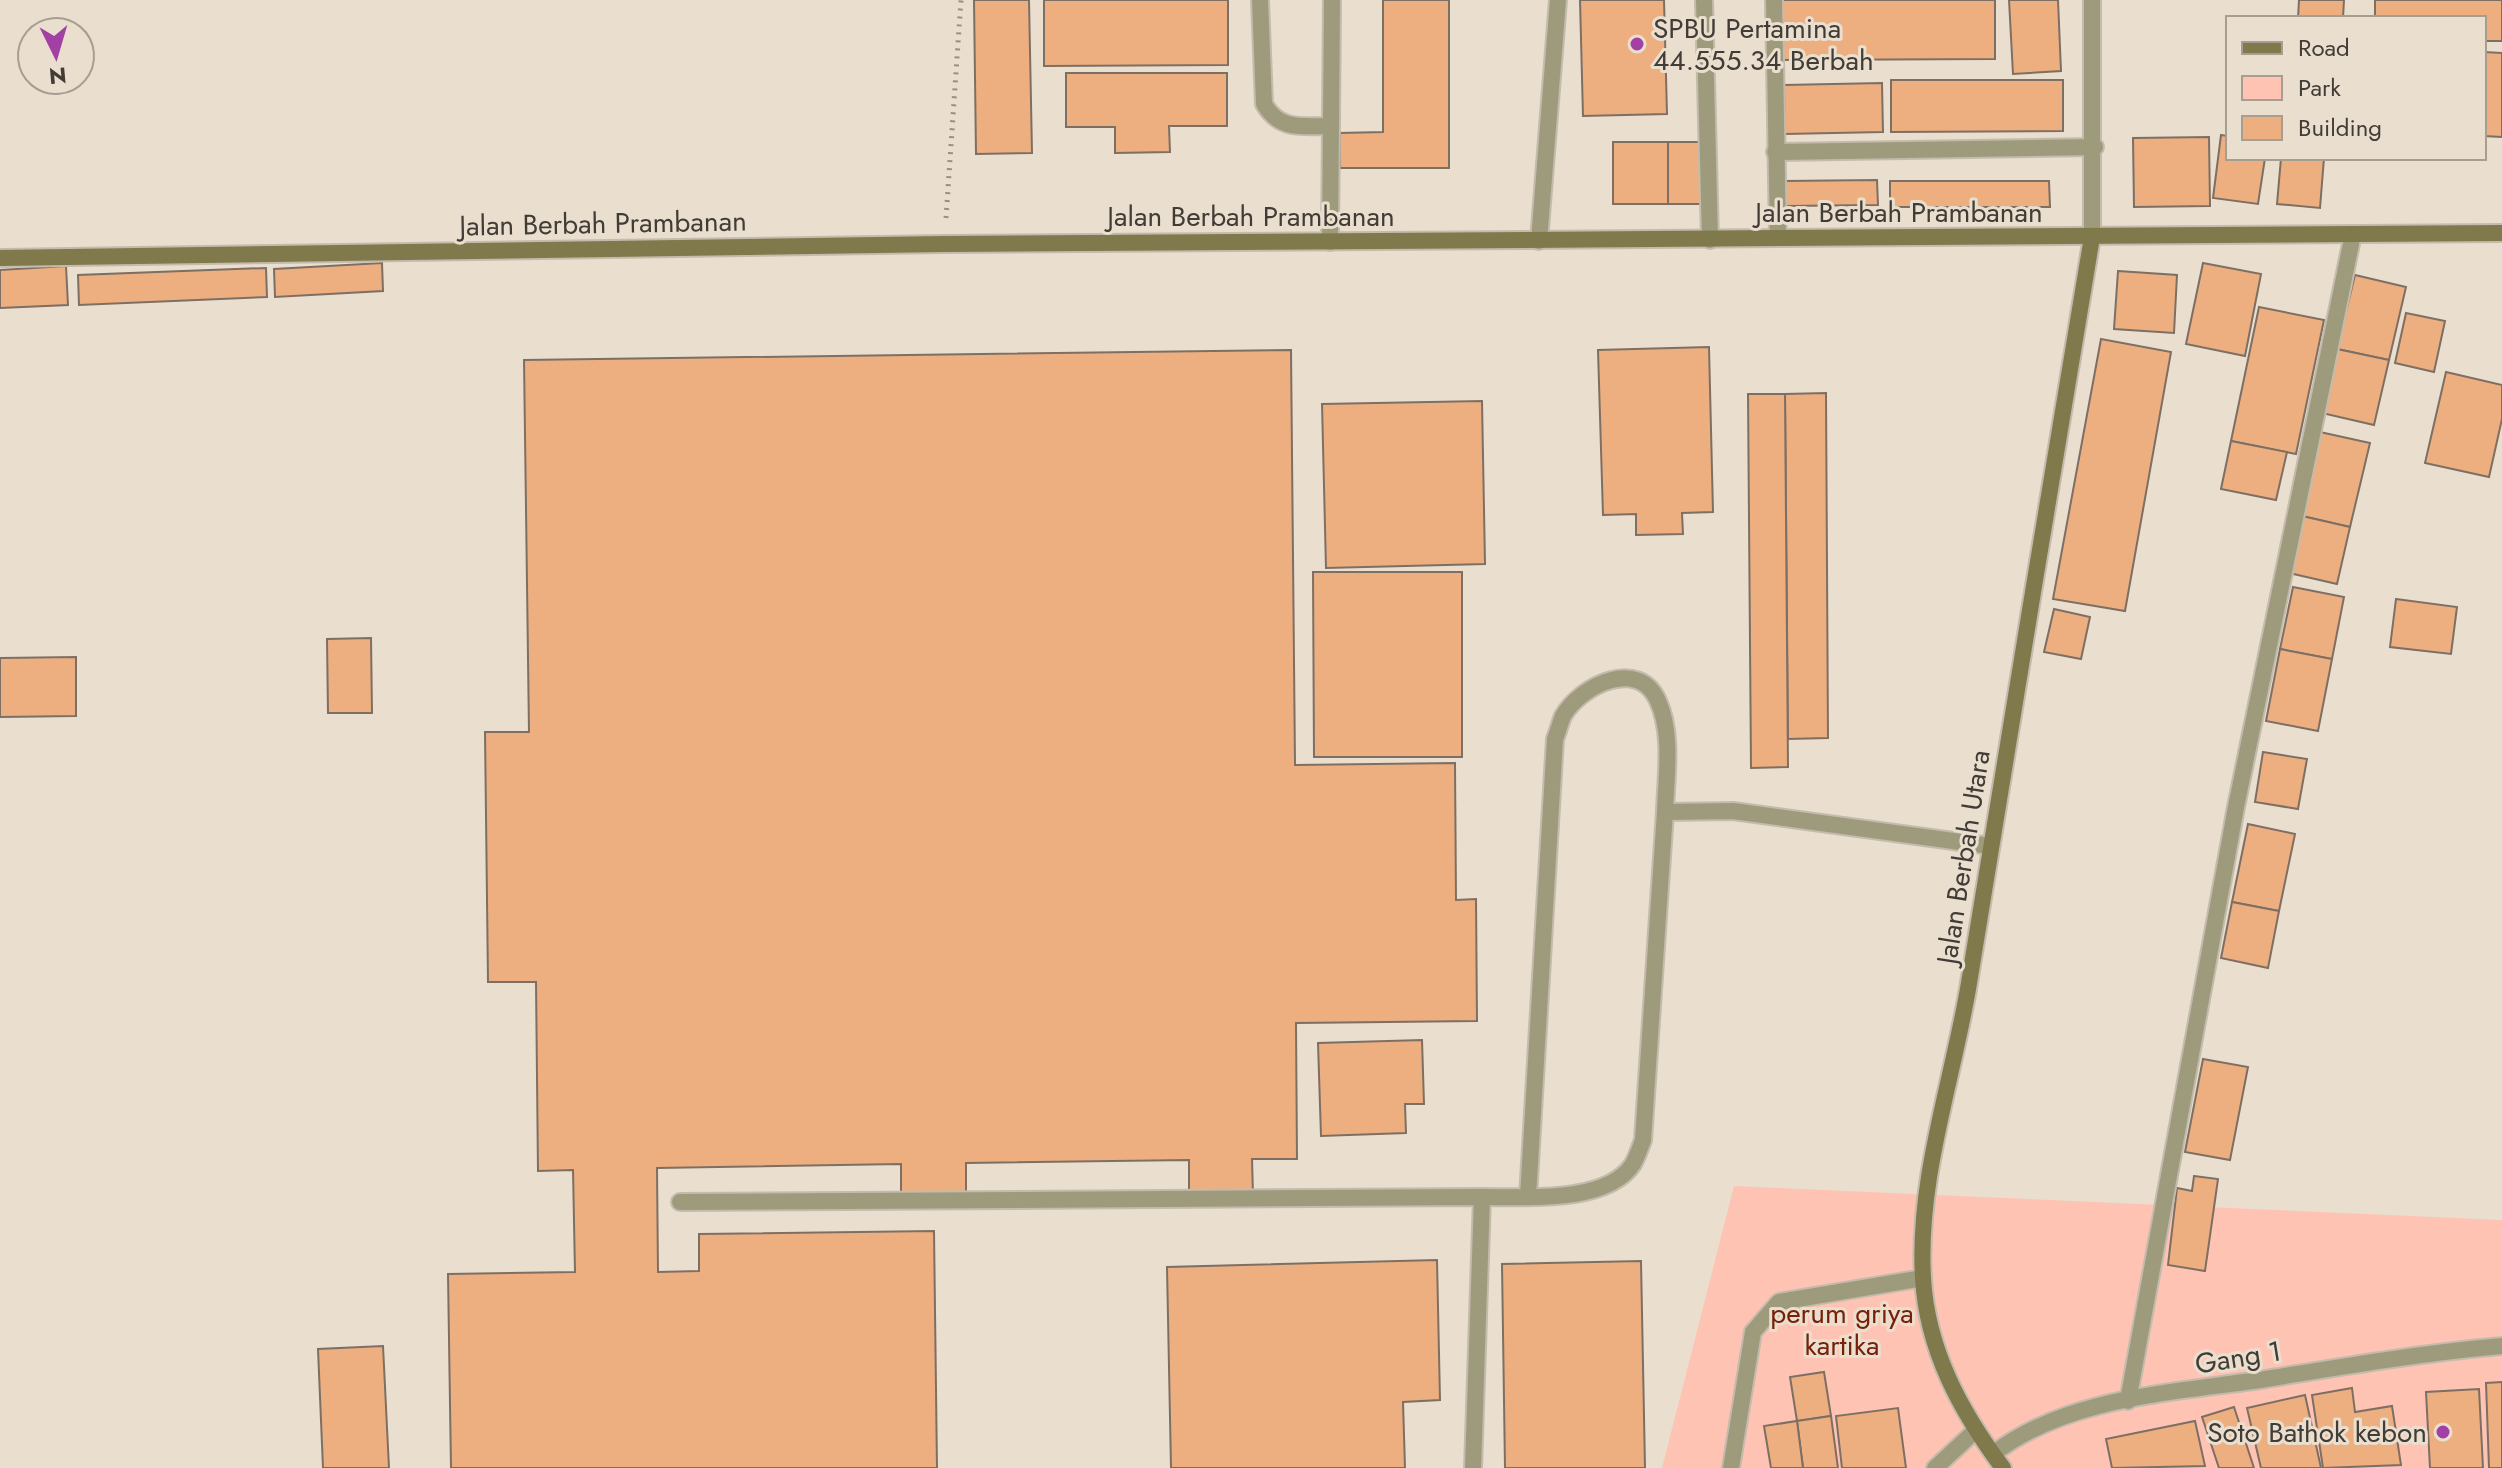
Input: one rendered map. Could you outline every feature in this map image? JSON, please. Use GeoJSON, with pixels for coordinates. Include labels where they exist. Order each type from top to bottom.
{"type":"FeatureCollection","features":[{"type":"Feature","properties":{"kind":"street"},"geometry":{"type":"LineString","coordinates":[[1260,0],[1264,104],[1271,117],[1286,126],[1330,126]]}},
{"type":"Feature","properties":{"kind":"street"},"geometry":{"type":"LineString","coordinates":[[1330,242],[1332,0]]}},
{"type":"Feature","properties":{"kind":"street"},"geometry":{"type":"LineString","coordinates":[[1539,241],[1558,0]]}},
{"type":"Feature","properties":{"kind":"street"},"geometry":{"type":"LineString","coordinates":[[1704,0],[1710,240]]}},
{"type":"Feature","properties":{"kind":"street"},"geometry":{"type":"LineString","coordinates":[[1774,0],[1778,238]]}},
{"type":"Feature","properties":{"kind":"street"},"geometry":{"type":"LineString","coordinates":[[2092,0],[2095,147],[2092,237]]}},
{"type":"Feature","properties":{"kind":"street"},"geometry":{"type":"LineString","coordinates":[[1775,152],[2095,147]]}},
{"type":"Feature","properties":{"kind":"street","name":"Jalan Berbah Prambanan"},"geometry":{"type":"LineString","coordinates":[[0,258],[944,244],[2502,233]]}},
{"type":"Feature","properties":{"kind":"street"},"geometry":{"type":"LineString","coordinates":[[2128,1401],[2236,807],[2353,234]]}},
{"type":"Feature","properties":{"kind":"street","name":"Jalan Berbah Utara"},"geometry":{"type":"LineString","coordinates":[[2003,1468],[1975,1431],[1942,1368],[1923,1278],[1926,1202],[1969,985],[2092,237]]}},
{"type":"Feature","properties":{"kind":"street"},"geometry":{"type":"LineString","coordinates":[[680,1202],[1528,1197],[1572,1196],[1606,1184],[1632,1166],[1643,1140],[1665,812],[1667,724],[1657,697],[1638,681],[1622,678],[1600,682],[1578,698],[1564,716],[1555,739],[1528,1197]]}},
{"type":"Feature","properties":{"kind":"street"},"geometry":{"type":"LineString","coordinates":[[1665,812],[1733,811],[1990,846]]}},
{"type":"Feature","properties":{"kind":"street"},"geometry":{"type":"LineString","coordinates":[[1473,1468],[1482,1197]]}},
{"type":"Feature","properties":{"kind":"street"},"geometry":{"type":"LineString","coordinates":[[1731,1468],[1753,1332],[1765,1315],[1779,1302],[1923,1278]]}},
{"type":"Feature","properties":{"kind":"street","name":"Gang 1"},"geometry":{"type":"LineString","coordinates":[[1993,1454],[2017,1435],[2053,1419],[2128,1401],[2444,1351],[2502,1346]]}},
{"type":"Feature","properties":{"kind":"street"},"geometry":{"type":"LineString","coordinates":[[1935,1468],[1975,1431]]}},
{"type":"Feature","properties":{"kind":"path"},"geometry":{"type":"LineString","coordinates":[[944,244],[961,0]]}},
{"type":"Feature","properties":{"kind":"green space","name":"perum griya kartika"},"geometry":{"type":"Polygon","coordinates":[[[1734,1186],[2502,1220],[2502,1468],[1662,1468],[1734,1186]]]}},
{"type":"Feature","properties":{"kind":"building"},"geometry":{"type":"Polygon","coordinates":[[[974,0],[1029,0],[1032,153],[976,154],[974,0]]]}},
{"type":"Feature","properties":{"kind":"building"},"geometry":{"type":"Polygon","coordinates":[[[1044,0],[1228,0],[1228,65],[1044,66],[1044,0]]]}},
{"type":"Feature","properties":{"kind":"building"},"geometry":{"type":"Polygon","coordinates":[[[1383,0],[1449,0],[1449,168],[1340,168],[1340,133],[1383,132],[1383,0]]]}},
{"type":"Feature","properties":{"kind":"building"},"geometry":{"type":"Polygon","coordinates":[[[1580,0],[1664,0],[1667,114],[1583,116],[1580,0]]]}},
{"type":"Feature","properties":{"kind":"building"},"geometry":{"type":"Polygon","coordinates":[[[1782,0],[1995,0],[1995,59],[1782,60],[1782,0]]]}},
{"type":"Feature","properties":{"kind":"building"},"geometry":{"type":"Polygon","coordinates":[[[2009,0],[2058,0],[2061,71],[2013,74],[2009,0]]]}},
{"type":"Feature","properties":{"kind":"building"},"geometry":{"type":"Polygon","coordinates":[[[2299,0],[2344,0],[2343,16],[2298,16],[2299,0]]]}},
{"type":"Feature","properties":{"kind":"building"},"geometry":{"type":"Polygon","coordinates":[[[2375,0],[2502,0],[2502,41],[2486,41],[2486,16],[2375,16],[2375,0]]]}},
{"type":"Feature","properties":{"kind":"building"},"geometry":{"type":"Polygon","coordinates":[[[2486,52],[2502,53],[2502,137],[2486,136],[2486,52]]]}},
{"type":"Feature","properties":{"kind":"building"},"geometry":{"type":"Polygon","coordinates":[[[1066,73],[1227,73],[1227,126],[1169,126],[1170,152],[1115,153],[1115,127],[1066,127],[1066,73]]]}},
{"type":"Feature","properties":{"kind":"building"},"geometry":{"type":"Polygon","coordinates":[[[1891,80],[2063,80],[2063,131],[1891,132],[1891,80]]]}},
{"type":"Feature","properties":{"kind":"building"},"geometry":{"type":"Polygon","coordinates":[[[1882,83],[1883,132],[1785,134],[1784,85],[1882,83]]]}},
{"type":"Feature","properties":{"kind":"building"},"geometry":{"type":"Polygon","coordinates":[[[2221,135],[2226,136],[2226,160],[2265,160],[2258,204],[2213,198],[2221,135]]]}},
{"type":"Feature","properties":{"kind":"building"},"geometry":{"type":"Polygon","coordinates":[[[2209,137],[2210,206],[2134,207],[2133,138],[2209,137]]]}},
{"type":"Feature","properties":{"kind":"building"},"geometry":{"type":"Polygon","coordinates":[[[1613,142],[1668,142],[1668,204],[1613,204],[1613,142]]]}},
{"type":"Feature","properties":{"kind":"building"},"geometry":{"type":"Polygon","coordinates":[[[1668,142],[1702,142],[1702,204],[1668,204],[1668,142]]]}},
{"type":"Feature","properties":{"kind":"building"},"geometry":{"type":"Polygon","coordinates":[[[2281,160],[2324,160],[2320,208],[2277,204],[2281,160]]]}},
{"type":"Feature","properties":{"kind":"building"},"geometry":{"type":"Polygon","coordinates":[[[1877,180],[1878,205],[1784,206],[1784,181],[1877,180]]]}},
{"type":"Feature","properties":{"kind":"building"},"geometry":{"type":"Polygon","coordinates":[[[1890,181],[2049,181],[2050,207],[1890,207],[1890,181]]]}},
{"type":"Feature","properties":{"kind":"building"},"geometry":{"type":"Polygon","coordinates":[[[382,263],[383,291],[275,297],[274,269],[382,263]]]}},
{"type":"Feature","properties":{"kind":"building"},"geometry":{"type":"Polygon","coordinates":[[[2203,263],[2261,274],[2245,356],[2186,344],[2203,263]]]}},
{"type":"Feature","properties":{"kind":"building"},"geometry":{"type":"Polygon","coordinates":[[[66,266],[68,305],[0,308],[0,270],[66,266]]]}},
{"type":"Feature","properties":{"kind":"building"},"geometry":{"type":"Polygon","coordinates":[[[266,268],[267,297],[79,305],[78,275],[266,268]]]}},
{"type":"Feature","properties":{"kind":"building"},"geometry":{"type":"Polygon","coordinates":[[[2118,271],[2177,275],[2174,333],[2114,329],[2118,271]]]}},
{"type":"Feature","properties":{"kind":"building"},"geometry":{"type":"Polygon","coordinates":[[[2355,275],[2406,287],[2389,360],[2337,349],[2355,275]]]}},
{"type":"Feature","properties":{"kind":"building"},"geometry":{"type":"Polygon","coordinates":[[[2259,307],[2324,320],[2296,454],[2231,441],[2259,307]]]}},
{"type":"Feature","properties":{"kind":"building"},"geometry":{"type":"Polygon","coordinates":[[[2406,313],[2445,321],[2434,372],[2395,363],[2406,313]]]}},
{"type":"Feature","properties":{"kind":"building"},"geometry":{"type":"Polygon","coordinates":[[[2101,339],[2171,352],[2125,611],[2053,599],[2101,339]]]}},
{"type":"Feature","properties":{"kind":"building"},"geometry":{"type":"Polygon","coordinates":[[[1709,347],[1713,512],[1682,513],[1683,534],[1636,535],[1636,514],[1603,515],[1598,350],[1709,347]]]}},
{"type":"Feature","properties":{"kind":"building"},"geometry":{"type":"Polygon","coordinates":[[[2337,349],[2389,360],[2374,425],[2322,413],[2337,349]]]}},
{"type":"Feature","properties":{"kind":"building"},"geometry":{"type":"Polygon","coordinates":[[[1291,350],[1295,765],[1455,763],[1456,900],[1476,899],[1477,1021],[1296,1023],[1297,1159],[1252,1159],[1253,1195],[1189,1196],[1189,1160],[966,1163],[966,1196],[901,1197],[901,1164],[657,1168],[658,1272],[699,1271],[699,1234],[934,1231],[937,1468],[451,1468],[448,1274],[575,1272],[573,1170],[538,1171],[536,982],[488,982],[485,732],[529,732],[524,360],[1291,350]]]}},
{"type":"Feature","properties":{"kind":"building"},"geometry":{"type":"Polygon","coordinates":[[[2446,372],[2502,385],[2502,419],[2489,477],[2425,463],[2446,372]]]}},
{"type":"Feature","properties":{"kind":"building"},"geometry":{"type":"Polygon","coordinates":[[[1826,393],[1828,738],[1788,739],[1785,394],[1826,393]]]}},
{"type":"Feature","properties":{"kind":"building"},"geometry":{"type":"Polygon","coordinates":[[[1748,394],[1785,394],[1788,767],[1751,768],[1748,394]]]}},
{"type":"Feature","properties":{"kind":"building"},"geometry":{"type":"Polygon","coordinates":[[[1482,401],[1485,564],[1326,568],[1322,404],[1482,401]]]}},
{"type":"Feature","properties":{"kind":"building"},"geometry":{"type":"Polygon","coordinates":[[[2320,432],[2370,443],[2350,527],[2302,516],[2320,432]]]}},
{"type":"Feature","properties":{"kind":"building"},"geometry":{"type":"Polygon","coordinates":[[[2231,441],[2287,452],[2276,500],[2221,489],[2231,441]]]}},
{"type":"Feature","properties":{"kind":"building"},"geometry":{"type":"Polygon","coordinates":[[[2302,516],[2350,527],[2337,584],[2289,573],[2302,516]]]}},
{"type":"Feature","properties":{"kind":"building"},"geometry":{"type":"Polygon","coordinates":[[[1313,572],[1462,572],[1462,757],[1314,757],[1313,572]]]}},
{"type":"Feature","properties":{"kind":"building"},"geometry":{"type":"Polygon","coordinates":[[[2293,587],[2344,597],[2332,659],[2280,649],[2293,587]]]}},
{"type":"Feature","properties":{"kind":"building"},"geometry":{"type":"Polygon","coordinates":[[[2396,599],[2457,607],[2451,654],[2390,647],[2396,599]]]}},
{"type":"Feature","properties":{"kind":"building"},"geometry":{"type":"Polygon","coordinates":[[[2054,609],[2090,617],[2081,659],[2044,652],[2054,609]]]}},
{"type":"Feature","properties":{"kind":"building"},"geometry":{"type":"Polygon","coordinates":[[[371,638],[372,713],[328,713],[327,639],[371,638]]]}},
{"type":"Feature","properties":{"kind":"building"},"geometry":{"type":"Polygon","coordinates":[[[2280,649],[2332,659],[2318,731],[2266,721],[2280,649]]]}},
{"type":"Feature","properties":{"kind":"building"},"geometry":{"type":"Polygon","coordinates":[[[76,657],[76,716],[0,717],[0,658],[76,657]]]}},
{"type":"Feature","properties":{"kind":"building"},"geometry":{"type":"Polygon","coordinates":[[[2263,752],[2307,759],[2298,809],[2255,802],[2263,752]]]}},
{"type":"Feature","properties":{"kind":"building"},"geometry":{"type":"Polygon","coordinates":[[[2248,824],[2295,834],[2279,911],[2232,902],[2248,824]]]}},
{"type":"Feature","properties":{"kind":"building"},"geometry":{"type":"Polygon","coordinates":[[[2232,902],[2279,911],[2268,968],[2221,958],[2232,902]]]}},
{"type":"Feature","properties":{"kind":"building"},"geometry":{"type":"Polygon","coordinates":[[[1422,1040],[1424,1104],[1405,1104],[1406,1133],[1321,1136],[1318,1043],[1422,1040]]]}},
{"type":"Feature","properties":{"kind":"building"},"geometry":{"type":"Polygon","coordinates":[[[2203,1059],[2248,1067],[2230,1160],[2185,1152],[2203,1059]]]}},
{"type":"Feature","properties":{"kind":"building"},"geometry":{"type":"Polygon","coordinates":[[[2194,1176],[2218,1179],[2205,1271],[2168,1265],[2177,1188],[2192,1191],[2194,1176]]]}},
{"type":"Feature","properties":{"kind":"building"},"geometry":{"type":"Polygon","coordinates":[[[1437,1260],[1440,1400],[1403,1402],[1405,1468],[1171,1468],[1167,1267],[1437,1260]]]}},
{"type":"Feature","properties":{"kind":"building"},"geometry":{"type":"Polygon","coordinates":[[[1641,1261],[1645,1468],[1505,1468],[1502,1264],[1641,1261]]]}},
{"type":"Feature","properties":{"kind":"building"},"geometry":{"type":"Polygon","coordinates":[[[383,1346],[389,1468],[323,1468],[318,1349],[383,1346]]]}},
{"type":"Feature","properties":{"kind":"building"},"geometry":{"type":"Polygon","coordinates":[[[1824,1372],[1831,1416],[1797,1421],[1790,1377],[1824,1372]]]}},
{"type":"Feature","properties":{"kind":"building"},"geometry":{"type":"Polygon","coordinates":[[[2502,1382],[2502,1468],[2489,1468],[2486,1383],[2502,1382]]]}},
{"type":"Feature","properties":{"kind":"building"},"geometry":{"type":"Polygon","coordinates":[[[2352,1388],[2355,1412],[2392,1406],[2401,1465],[2323,1468],[2312,1395],[2352,1388]]]}},
{"type":"Feature","properties":{"kind":"building"},"geometry":{"type":"Polygon","coordinates":[[[2479,1389],[2483,1468],[2430,1468],[2426,1392],[2479,1389]]]}},
{"type":"Feature","properties":{"kind":"building"},"geometry":{"type":"Polygon","coordinates":[[[2305,1395],[2321,1468],[2261,1468],[2247,1408],[2305,1395]]]}},
{"type":"Feature","properties":{"kind":"building"},"geometry":{"type":"Polygon","coordinates":[[[2234,1407],[2254,1468],[2219,1468],[2202,1417],[2234,1407]]]}},
{"type":"Feature","properties":{"kind":"building"},"geometry":{"type":"Polygon","coordinates":[[[1898,1408],[1906,1468],[1842,1468],[1836,1416],[1898,1408]]]}},
{"type":"Feature","properties":{"kind":"building"},"geometry":{"type":"Polygon","coordinates":[[[1831,1416],[1838,1468],[1803,1468],[1797,1421],[1831,1416]]]}},
{"type":"Feature","properties":{"kind":"building"},"geometry":{"type":"Polygon","coordinates":[[[1797,1421],[1803,1468],[1771,1468],[1764,1426],[1797,1421]]]}},
{"type":"Feature","properties":{"kind":"building"},"geometry":{"type":"Polygon","coordinates":[[[2195,1421],[2205,1466],[2112,1468],[2106,1439],[2195,1421]]]}},
{"type":"Feature","properties":{"kind":"place","name":"SPBU Pertamina 44.555.34 Berbah"},"geometry":{"type":"Point","coordinates":[1637,44]}},
{"type":"Feature","properties":{"kind":"place","name":"Soto Bathok kebon"},"geometry":{"type":"Point","coordinates":[2443,1432]}}]}
